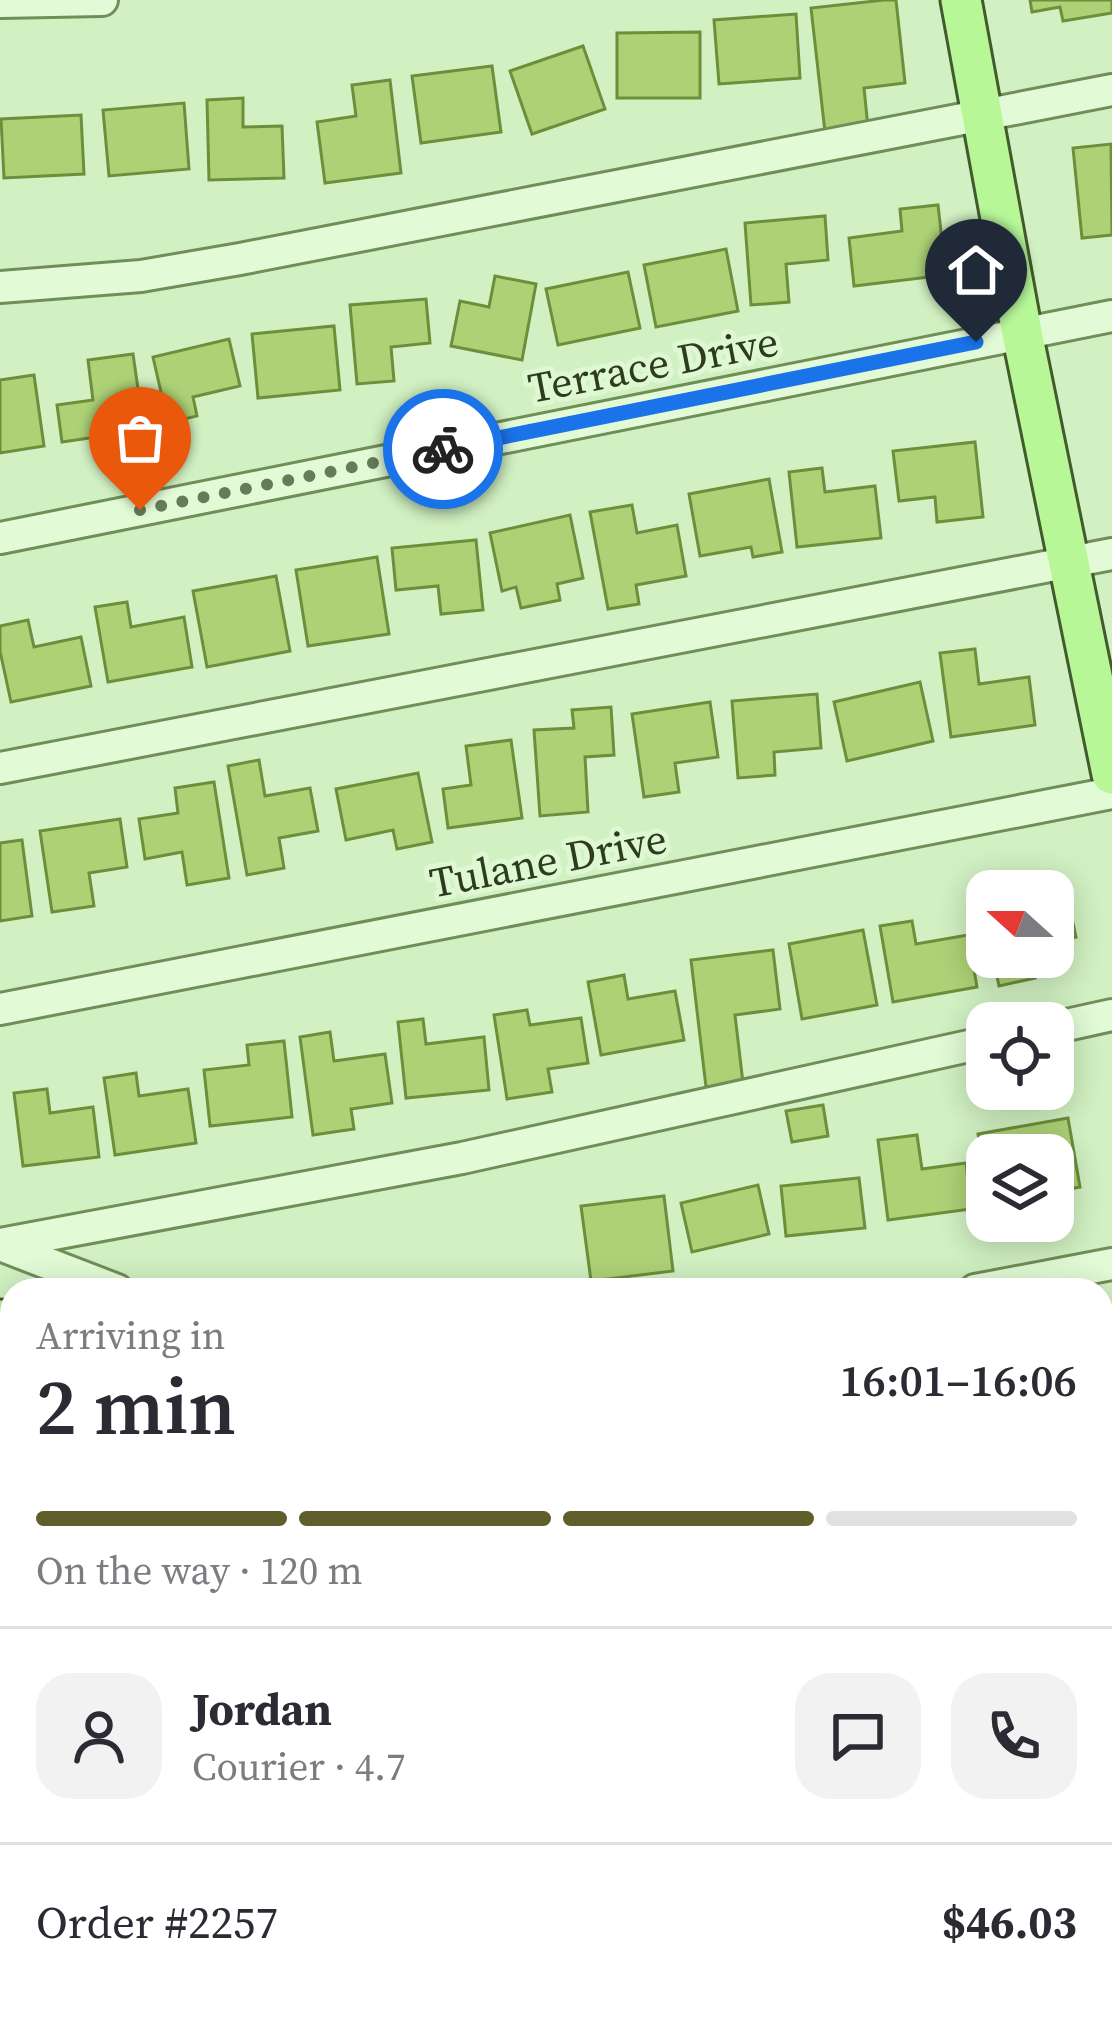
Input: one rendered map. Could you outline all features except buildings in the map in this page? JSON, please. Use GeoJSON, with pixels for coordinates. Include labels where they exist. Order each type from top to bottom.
{"type":"FeatureCollection","features":[{"type":"Feature","properties":{"kind":"main road"},"geometry":{"type":"LineString","coordinates":[[961,0],[1022,333],[1112,774]]}},
{"type":"Feature","properties":{"kind":"street"},"geometry":{"type":"LineString","coordinates":[[0,2],[102,0]]}},
{"type":"Feature","properties":{"kind":"street"},"geometry":{"type":"LineString","coordinates":[[0,286],[141,277],[1112,90]]}},
{"type":"Feature","properties":{"kind":"street","name":"Terrace Drive"},"geometry":{"type":"LineString","coordinates":[[0,538],[1112,316]]}},
{"type":"Feature","properties":{"kind":"street"},"geometry":{"type":"LineString","coordinates":[[0,768],[1112,554]]}},
{"type":"Feature","properties":{"kind":"street","name":"Tulane Drive"},"geometry":{"type":"LineString","coordinates":[[0,1009],[1112,793]]}},
{"type":"Feature","properties":{"kind":"street"},"geometry":{"type":"LineString","coordinates":[[1074,1023],[1112,1015]]}},
{"type":"Feature","properties":{"kind":"street"},"geometry":{"type":"LineString","coordinates":[[0,1245],[461,1158],[966,1047]]}},
{"type":"Feature","properties":{"kind":"street"},"geometry":{"type":"LineString","coordinates":[[0,1245],[86,1278]]}},
{"type":"Feature","properties":{"kind":"street"},"geometry":{"type":"LineString","coordinates":[[1060,1278],[1112,1264]]}},
{"type":"Feature","properties":{"kind":"way so far"},"geometry":{"type":"LineString","coordinates":[[140,510],[443,449]]}},
{"type":"Feature","properties":{"kind":"route"},"geometry":{"type":"LineString","coordinates":[[443,449],[976,342]]}}]}
